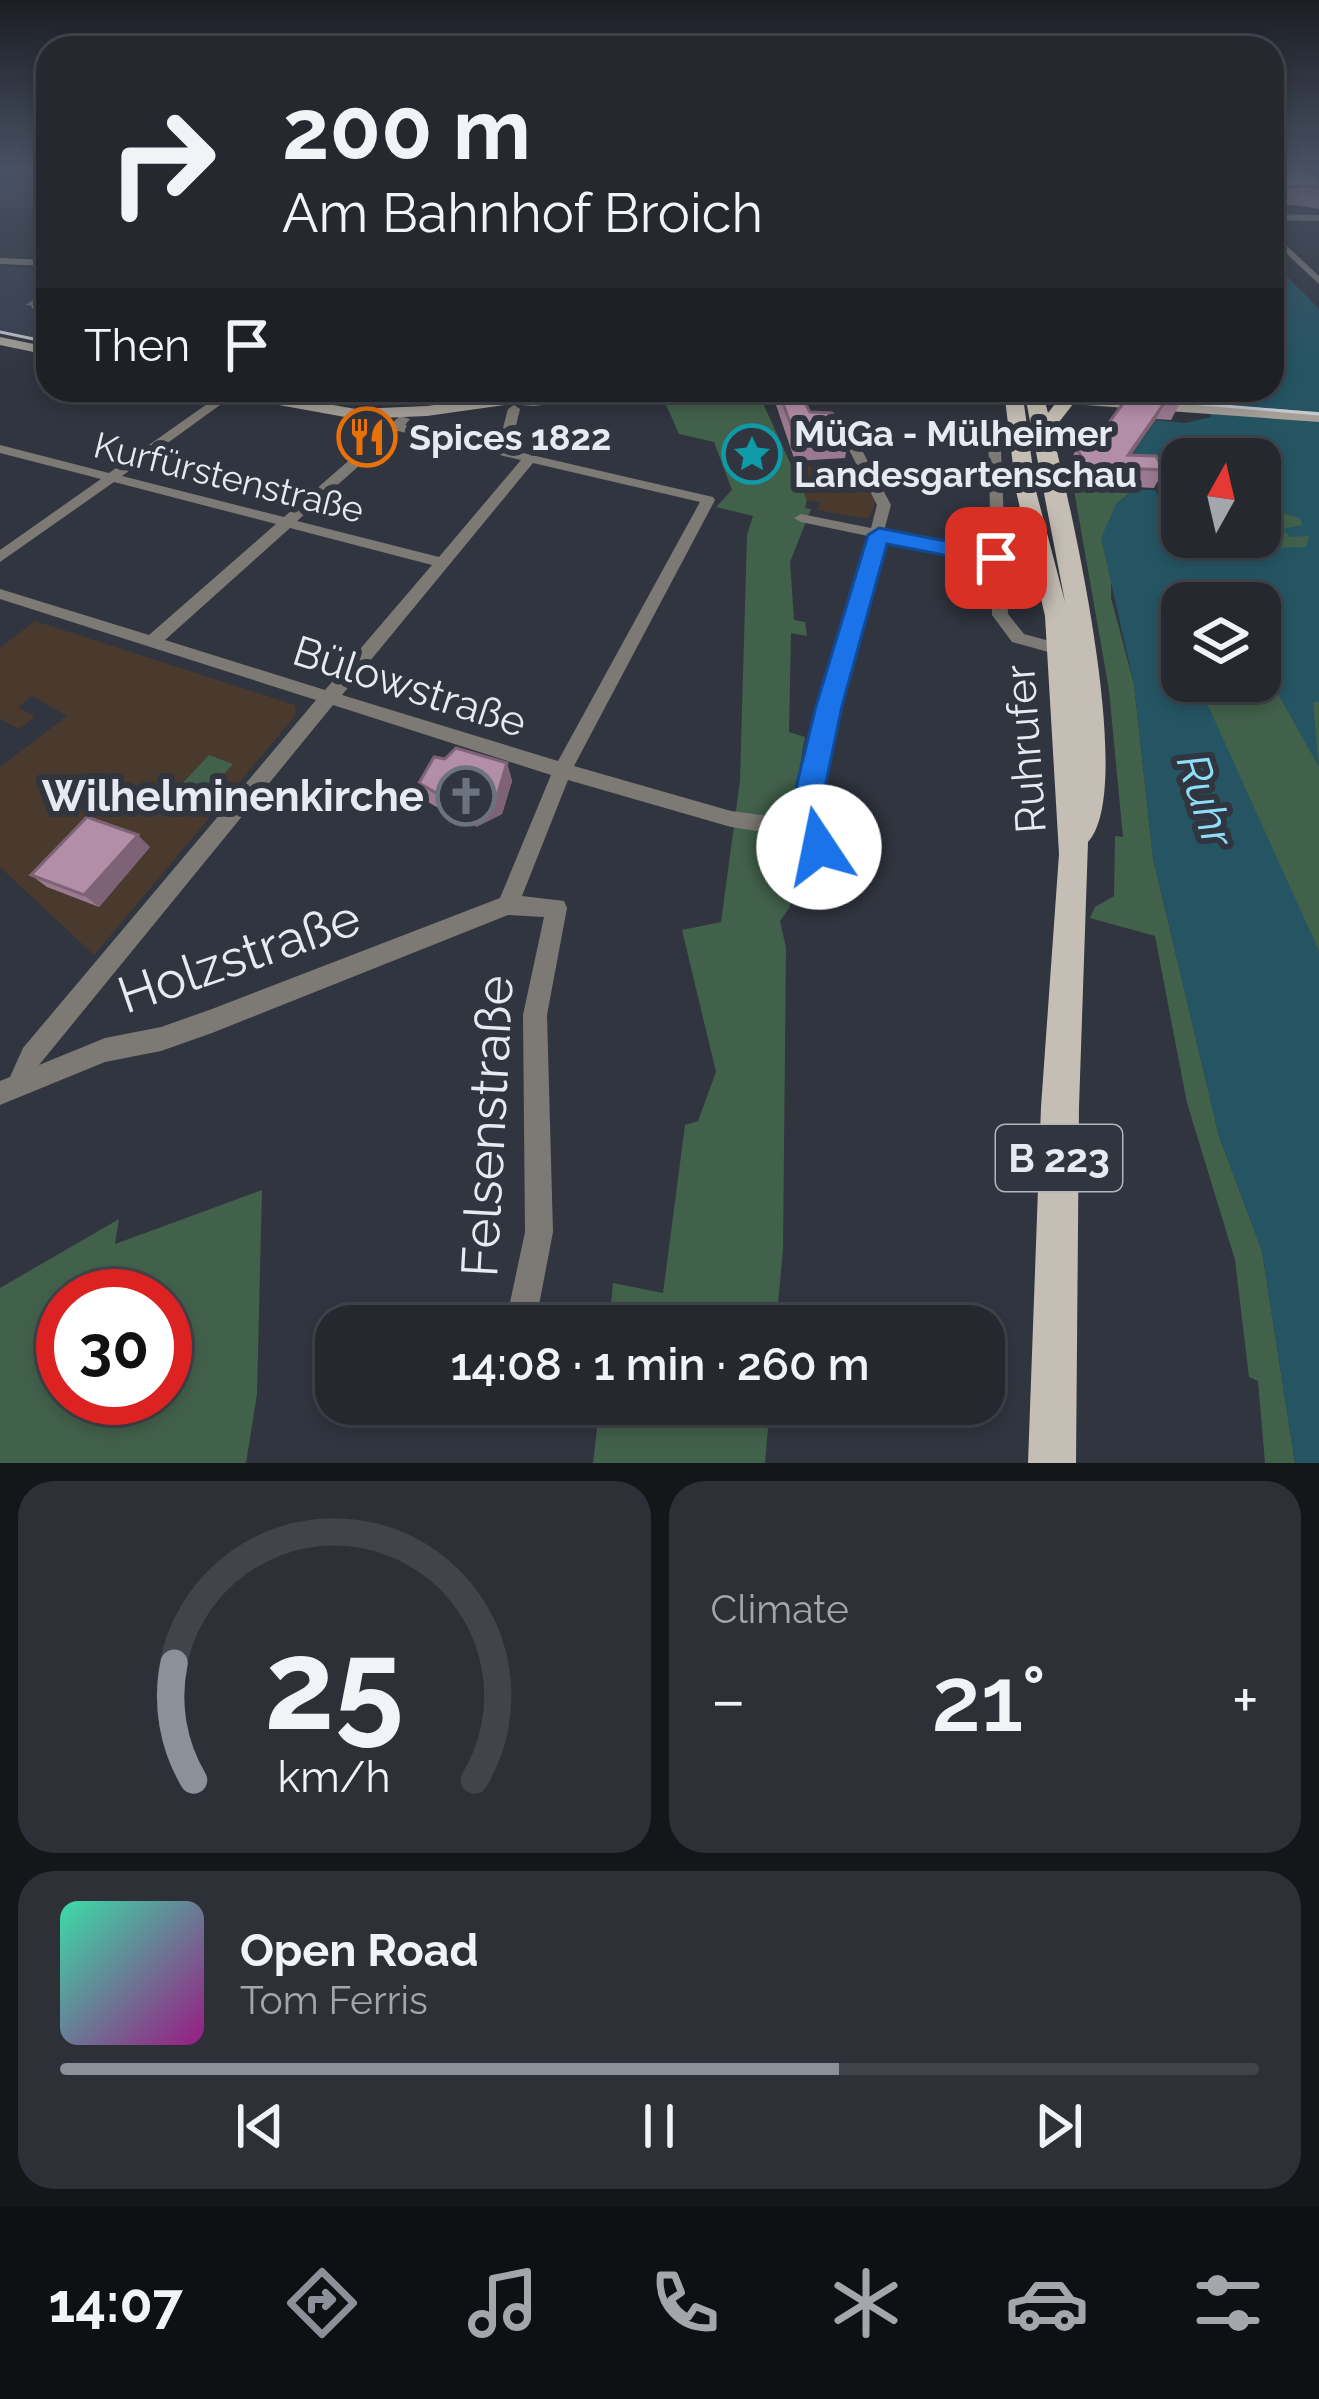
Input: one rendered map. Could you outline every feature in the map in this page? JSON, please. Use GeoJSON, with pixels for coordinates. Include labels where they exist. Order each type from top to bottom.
{"type":"FeatureCollection","features":[{"type":"Feature","properties":{"kind":"main road"},"geometry":{"type":"LineString","coordinates":[[0,341],[36,348]]}},
{"type":"Feature","properties":{"kind":"main road"},"geometry":{"type":"LineString","coordinates":[[280,402],[376,426],[505,403]]}},
{"type":"Feature","properties":{"kind":"main road","name":"Ruhrufer"},"geometry":{"type":"LineString","coordinates":[[1024,402],[1026,490],[1072,652]]}},
{"type":"Feature","properties":{"kind":"main road","name":"Ruhrufer"},"geometry":{"type":"LineString","coordinates":[[1029,402],[1043,430],[1092,797],[1074,854],[1060,1107],[1052,1463]]}},
{"type":"Feature","properties":{"kind":"main road"},"geometry":{"type":"LineString","coordinates":[[1043,430],[1066,402]]}},
{"type":"Feature","properties":{"kind":"main road"},"geometry":{"type":"LineString","coordinates":[[1163,402],[1319,414]]}},
{"type":"Feature","properties":{"kind":"main road"},"geometry":{"type":"LineString","coordinates":[[1189,402],[1195,403]]}},
{"type":"Feature","properties":{"kind":"main road"},"geometry":{"type":"LineString","coordinates":[[323,411],[402,420]]}},
{"type":"Feature","properties":{"kind":"street"},"geometry":{"type":"LineString","coordinates":[[1284,244],[1319,281]]}},
{"type":"Feature","properties":{"kind":"street"},"geometry":{"type":"LineString","coordinates":[[0,261],[36,262]]}},
{"type":"Feature","properties":{"kind":"street"},"geometry":{"type":"LineString","coordinates":[[0,557],[213,402]]}},
{"type":"Feature","properties":{"kind":"street"},"geometry":{"type":"LineString","coordinates":[[503,453],[505,403]]}},
{"type":"Feature","properties":{"kind":"street"},"geometry":{"type":"LineString","coordinates":[[988,418],[994,428],[996,558],[1006,626],[1026,641],[1072,652]]}},
{"type":"Feature","properties":{"kind":"street"},"geometry":{"type":"LineString","coordinates":[[152,642],[402,420],[503,453],[708,500],[563,769],[508,905]]}},
{"type":"Feature","properties":{"kind":"street"},"geometry":{"type":"LineString","coordinates":[[800,829],[829,706],[879,535],[883,498],[841,422]]}},
{"type":"Feature","properties":{"kind":"street","name":"Kurfürstenstraße"},"geometry":{"type":"LineString","coordinates":[[0,449],[444,562]]}},
{"type":"Feature","properties":{"kind":"street"},"geometry":{"type":"LineString","coordinates":[[9,1088],[75,1000],[529,459]]}},
{"type":"Feature","properties":{"kind":"street"},"geometry":{"type":"LineString","coordinates":[[801,518],[996,558]]}},
{"type":"Feature","properties":{"kind":"street","name":"Bülowstraße"},"geometry":{"type":"LineString","coordinates":[[0,594],[739,821],[800,829],[819,847],[868,854]]}},
{"type":"Feature","properties":{"kind":"street","name":"Holzstraße"},"geometry":{"type":"LineString","coordinates":[[9,1088],[105,1050],[161,1040],[508,905]]}},
{"type":"Feature","properties":{"kind":"street","name":"Felsenstraße"},"geometry":{"type":"LineString","coordinates":[[508,905],[556,908],[535,1015],[538,1232],[524,1305]]}},
{"type":"Feature","properties":{"kind":"shaded area"},"geometry":{"type":"Polygon","coordinates":[[[0,266],[36,268],[36,342],[0,334],[0,266]]]}},
{"type":"Feature","properties":{"kind":"shaded area"},"geometry":{"type":"Polygon","coordinates":[[[856,464],[876,499],[869,519],[817,510],[820,502],[806,500],[791,467],[856,464]]]}},
{"type":"Feature","properties":{"kind":"shaded area"},"geometry":{"type":"Polygon","coordinates":[[[35,621],[295,705],[296,715],[94,955],[0,867],[0,767],[67,716],[32,696],[18,707],[35,717],[19,729],[0,719],[0,648],[35,621]]]}},
{"type":"Feature","properties":{"kind":"green space"},"geometry":{"type":"Polygon","coordinates":[[[665,402],[762,402],[807,500],[805,508],[811,509],[790,562],[794,620],[805,622],[807,636],[791,633],[789,732],[805,737],[797,783],[790,907],[780,921],[786,948],[783,1249],[778,1305],[611,1305],[613,1283],[663,1293],[685,1125],[698,1121],[716,1072],[682,930],[721,922],[740,781],[747,535],[753,516],[716,507],[732,490],[714,442],[679,434],[665,402]]]}},
{"type":"Feature","properties":{"kind":"green space"},"geometry":{"type":"Polygon","coordinates":[[[1281,466],[1319,530],[1319,1167],[1178,756],[1171,702],[1281,702],[1281,582],[1161,582],[1161,623],[1146,505],[1161,500],[1161,558],[1281,558],[1281,466]]]}},
{"type":"Feature","properties":{"kind":"green space"},"geometry":{"type":"Polygon","coordinates":[[[1074,490],[1130,493],[1116,504],[1112,518],[1111,598],[1134,684],[1153,858],[1219,1136],[1262,1251],[1295,1463],[1265,1463],[1258,1381],[1249,1377],[1235,1260],[1187,1103],[1155,936],[1090,918],[1095,907],[1114,896],[1115,836],[1123,837],[1109,690],[1074,490]]]}},
{"type":"Feature","properties":{"kind":"green space"},"geometry":{"type":"Polygon","coordinates":[[[209,755],[233,764],[190,811],[165,802],[209,755]]]}},
{"type":"Feature","properties":{"kind":"green space"},"geometry":{"type":"Polygon","coordinates":[[[262,1190],[257,1394],[246,1463],[0,1463],[0,1288],[119,1219],[115,1244],[262,1190]]]}},
{"type":"Feature","properties":{"kind":"green space"},"geometry":{"type":"Polygon","coordinates":[[[598,1425],[768,1425],[765,1463],[593,1463],[598,1425]]]}},
{"type":"Feature","properties":{"kind":"water","name":"Ruhr"},"geometry":{"type":"Polygon","coordinates":[[[1284,273],[1319,309],[1319,702],[1313,702],[1319,767],[1281,699],[1281,582],[1161,582],[1161,702],[1206,702],[1319,951],[1319,1463],[1295,1463],[1262,1251],[1219,1136],[1153,858],[1134,684],[1101,538],[1116,504],[1135,490],[1155,490],[1161,498],[1161,558],[1281,558],[1281,547],[1306,547],[1309,536],[1290,537],[1283,529],[1302,525],[1300,518],[1281,512],[1281,438],[1161,438],[1161,479],[1153,482],[1121,471],[1156,420],[1185,423],[1211,417],[1204,402],[1284,402],[1284,273]]]}},
{"type":"Feature","properties":{"kind":"building"},"geometry":{"type":"Polygon","coordinates":[[[782,402],[805,402],[810,412],[832,413],[848,441],[798,444],[782,402]]]}},
{"type":"Feature","properties":{"kind":"building"},"geometry":{"type":"Polygon","coordinates":[[[1124,402],[1165,402],[1128,455],[1156,456],[1161,470],[1085,466],[1077,447],[1090,449],[1124,402]]]}},
{"type":"Feature","properties":{"kind":"building"},"geometry":{"type":"Polygon","coordinates":[[[456,748],[507,763],[497,796],[470,810],[461,787],[452,802],[419,783],[434,757],[445,759],[456,748]]]}},
{"type":"Feature","properties":{"kind":"building"},"geometry":{"type":"Polygon","coordinates":[[[87,817],[138,835],[84,895],[31,875],[87,817]]]}},
{"type":"Feature","properties":{"kind":"tram line"},"geometry":{"type":"LineString","coordinates":[[0,332],[36,340]]}},
{"type":"Feature","properties":{"kind":"tram line"},"geometry":{"type":"LineString","coordinates":[[513,402],[550,402]]}},
{"type":"Feature","properties":{"kind":"tram line"},"geometry":{"type":"LineString","coordinates":[[1178,402],[1319,414]]}},
{"type":"Feature","properties":{"kind":"place","name":"Spices 1822"},"geometry":{"type":"Point","coordinates":[367,437]}},
{"type":"Feature","properties":{"kind":"place","name":"MüGa - Mülheimer Landesgartenschau"},"geometry":{"type":"Point","coordinates":[752,454]}},
{"type":"Feature","properties":{"kind":"place","name":"Wilhelminenkirche"},"geometry":{"type":"Point","coordinates":[466,796]}},
{"type":"Feature","properties":{"kind":"route"},"geometry":{"type":"LineString","coordinates":[[819,847],[802,829],[803,821],[829,706],[879,535],[996,558]]}}]}
